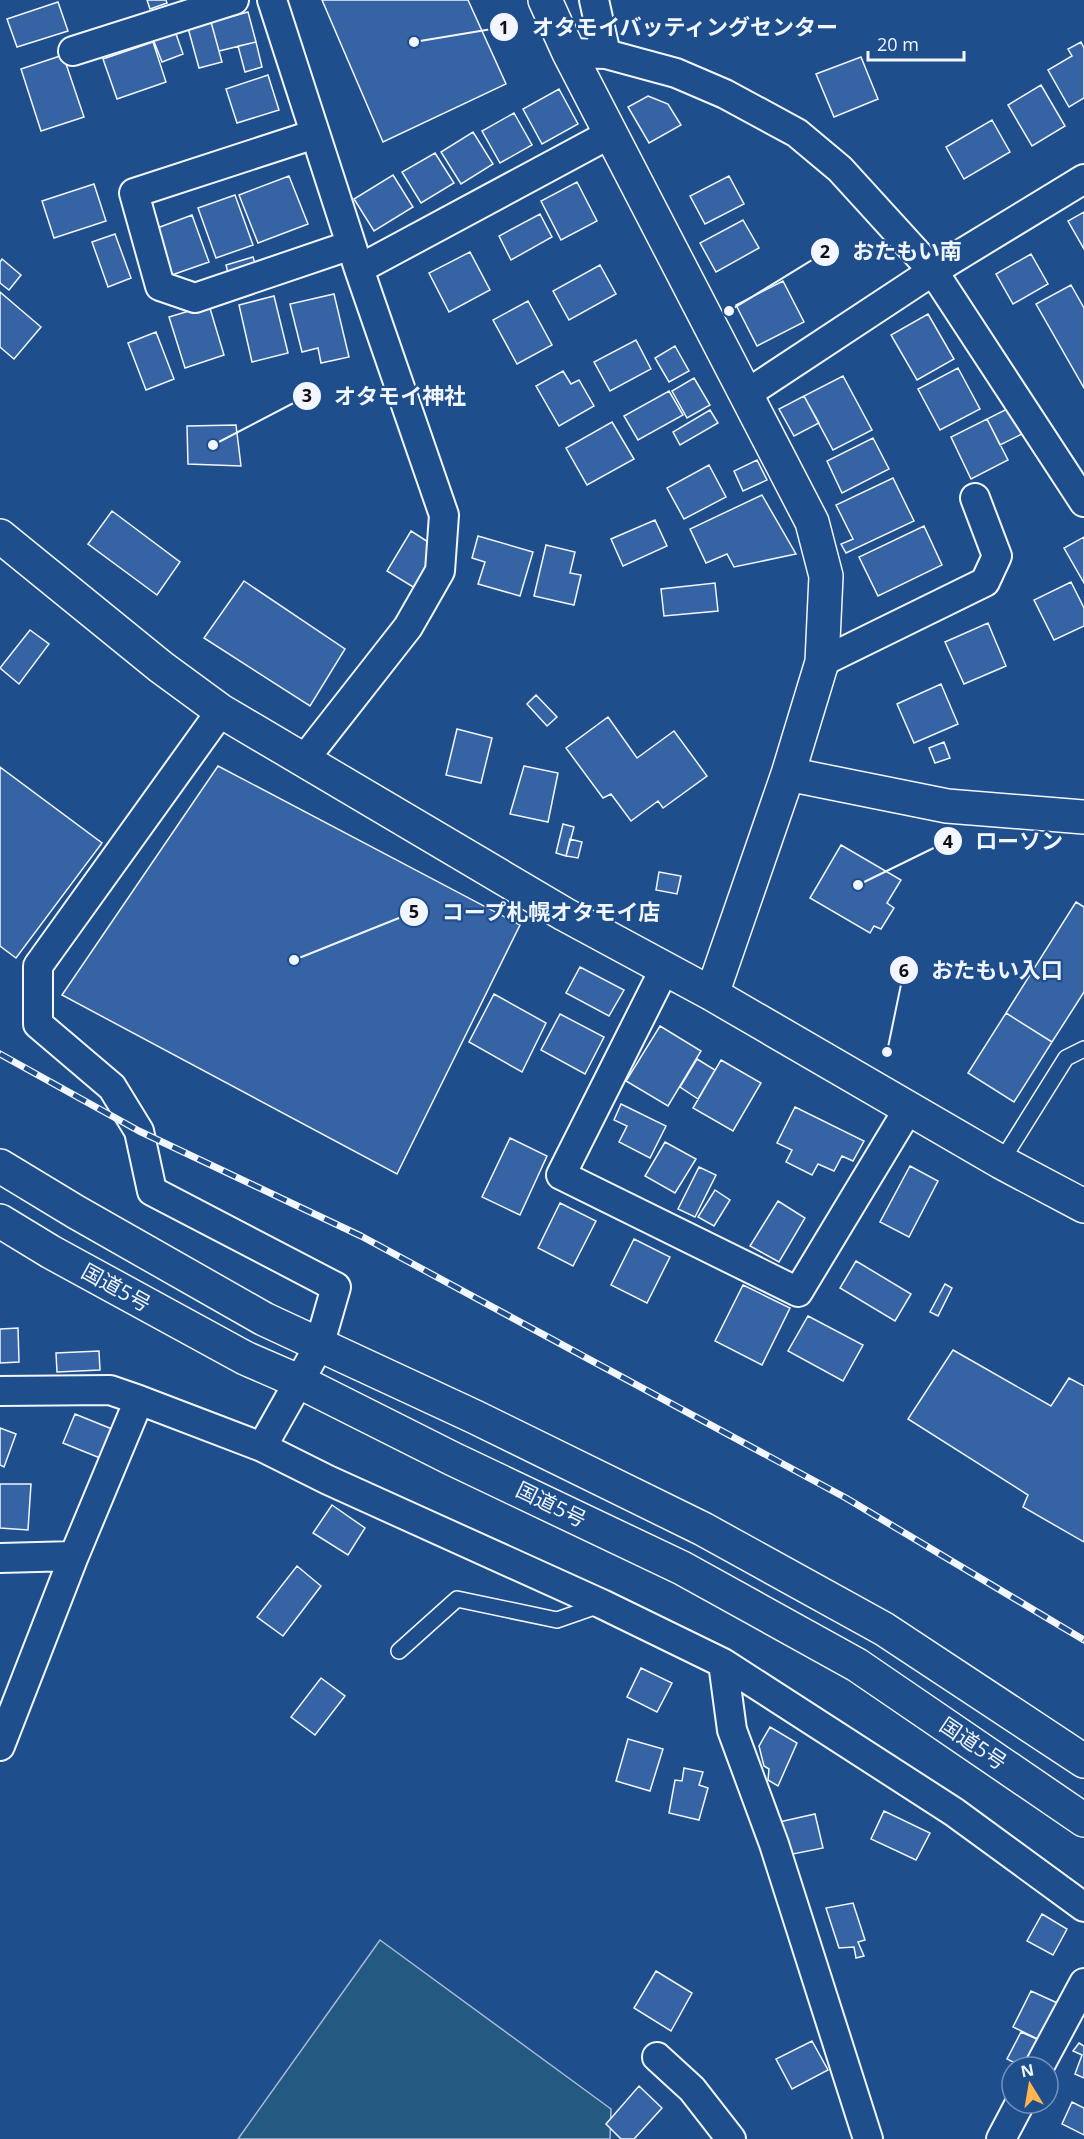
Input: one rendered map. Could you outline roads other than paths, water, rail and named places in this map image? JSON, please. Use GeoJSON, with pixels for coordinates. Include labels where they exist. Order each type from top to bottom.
{"type":"FeatureCollection","features":[{"type":"Feature","properties":{"kind":"main road"},"geometry":{"type":"LineString","coordinates":[[545,0],[610,134],[812,522],[826,576],[822,662],[788,774],[712,994]]}},
{"type":"Feature","properties":{"kind":"main road"},"geometry":{"type":"LineString","coordinates":[[0,536],[160,667],[221,711],[564,914],[712,994],[1001,1162],[1084,1206]]}},
{"type":"Feature","properties":{"kind":"main road"},"geometry":{"type":"LineString","coordinates":[[788,774],[947,806],[1084,817]]}},
{"type":"Feature","properties":{"kind":"main road"},"geometry":{"type":"LineString","coordinates":[[0,1166],[224,1296],[319,1346],[475,1417],[703,1529],[884,1629],[1084,1761]]}},
{"type":"Feature","properties":{"kind":"main road","name":"国道5号"},"geometry":{"type":"LineString","coordinates":[[0,1221],[51,1252],[245,1358],[298,1381],[453,1459],[682,1568],[857,1665],[1084,1820]]}},
{"type":"Feature","properties":{"kind":"street"},"geometry":{"type":"LineString","coordinates":[[73,51],[234,0]]}},
{"type":"Feature","properties":{"kind":"street"},"geometry":{"type":"LineString","coordinates":[[272,0],[355,257],[444,515],[440,571],[408,627],[303,761]]}},
{"type":"Feature","properties":{"kind":"street"},"geometry":{"type":"LineString","coordinates":[[594,0],[606,54]]}},
{"type":"Feature","properties":{"kind":"street"},"geometry":{"type":"LineString","coordinates":[[569,53],[606,54],[676,73],[725,94],[797,133],[840,170],[933,271],[1084,502]]}},
{"type":"Feature","properties":{"kind":"street"},"geometry":{"type":"LineString","coordinates":[[315,134],[134,193],[160,286],[195,298],[355,257],[610,134]]}},
{"type":"Feature","properties":{"kind":"street"},"geometry":{"type":"LineString","coordinates":[[745,395],[933,271],[1084,179]]}},
{"type":"Feature","properties":{"kind":"street"},"geometry":{"type":"LineString","coordinates":[[822,662],[985,582],[997,556],[975,498]]}},
{"type":"Feature","properties":{"kind":"street"},"geometry":{"type":"LineString","coordinates":[[221,711],[38,966],[38,1024],[112,1087],[139,1131],[152,1191],[336,1287],[319,1346],[262,1447]]}},
{"type":"Feature","properties":{"kind":"street"},"geometry":{"type":"LineString","coordinates":[[665,968],[561,1175],[798,1292],[909,1108]]}},
{"type":"Feature","properties":{"kind":"street"},"geometry":{"type":"LineString","coordinates":[[0,1391],[110,1390],[139,1400],[262,1447],[328,1480],[602,1604],[723,1663],[954,1812],[1084,1907]]}},
{"type":"Feature","properties":{"kind":"street"},"geometry":{"type":"LineString","coordinates":[[3,1733],[139,1400]]}},
{"type":"Feature","properties":{"kind":"street"},"geometry":{"type":"LineString","coordinates":[[0,1558],[74,1557]]}},
{"type":"Feature","properties":{"kind":"street"},"geometry":{"type":"LineString","coordinates":[[723,1663],[732,1730],[774,1844],[868,2139]]}},
{"type":"Feature","properties":{"kind":"street"},"geometry":{"type":"LineString","coordinates":[[1045,2055],[1084,1983]]}},
{"type":"Feature","properties":{"kind":"street"},"geometry":{"type":"LineString","coordinates":[[657,2057],[692,2089],[731,2139]]}},
{"type":"Feature","properties":{"kind":"street"},"geometry":{"type":"LineString","coordinates":[[1001,2139],[1014,2115]]}},
{"type":"Feature","properties":{"kind":"lane"},"geometry":{"type":"LineString","coordinates":[[1001,1162],[1066,1058],[1084,1049]]}},
{"type":"Feature","properties":{"kind":"lane"},"geometry":{"type":"LineString","coordinates":[[399,1650],[457,1599],[557,1620],[602,1604]]}},
{"type":"Feature","properties":{"kind":"railway"},"geometry":{"type":"LineString","coordinates":[[0,1054],[139,1131],[361,1236],[846,1498],[1084,1640]]}},
{"type":"Feature","properties":{"kind":"place","name":"オタモイバッティングセンター"},"geometry":{"type":"Point","coordinates":[414,42]}},
{"type":"Feature","properties":{"kind":"place","name":"おたもい南"},"geometry":{"type":"Point","coordinates":[729,311]}},
{"type":"Feature","properties":{"kind":"place","name":"オタモイ神社"},"geometry":{"type":"Point","coordinates":[213,445]}},
{"type":"Feature","properties":{"kind":"place","name":"ローソン"},"geometry":{"type":"Point","coordinates":[858,885]}},
{"type":"Feature","properties":{"kind":"place","name":"コープ札幌オタモイ店"},"geometry":{"type":"Point","coordinates":[294,960]}},
{"type":"Feature","properties":{"kind":"place","name":"おたもい入口"},"geometry":{"type":"Point","coordinates":[887,1052]}}]}
